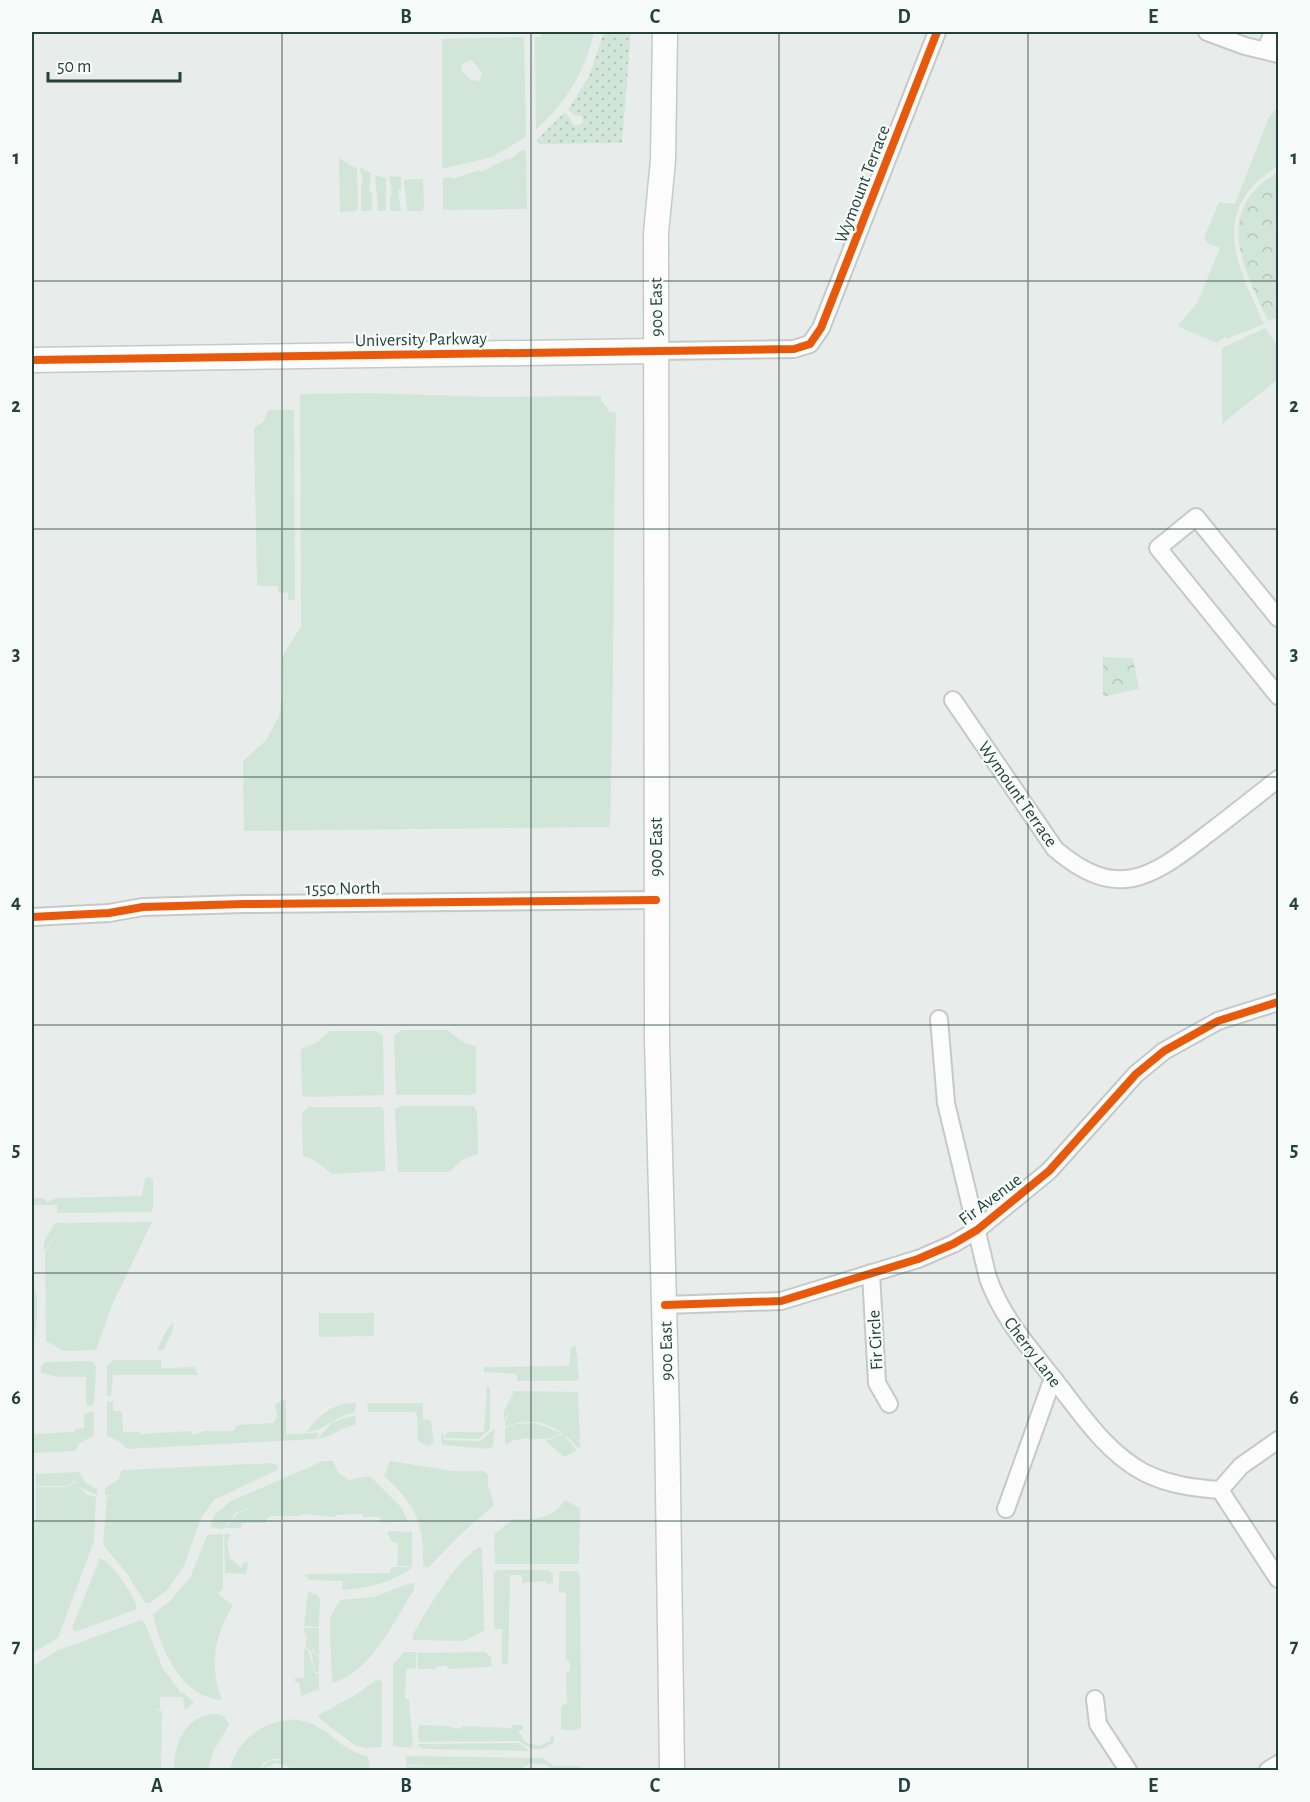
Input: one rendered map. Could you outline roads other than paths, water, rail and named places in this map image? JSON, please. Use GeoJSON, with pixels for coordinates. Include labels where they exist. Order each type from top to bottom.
{"type":"FeatureCollection","features":[{"type":"Feature","properties":{"kind":"main road","name":"900 East"},"geometry":{"type":"LineString","coordinates":[[665,32],[663,160],[656,233],[656,900],[672,1770]]}},
{"type":"Feature","properties":{"kind":"main road","name":"University Parkway"},"geometry":{"type":"LineString","coordinates":[[32,360],[657,351]]}},
{"type":"Feature","properties":{"kind":"street","name":"Wymount Terrace"},"geometry":{"type":"LineString","coordinates":[[810,344],[818,335],[828,313],[938,32]]}},
{"type":"Feature","properties":{"kind":"street"},"geometry":{"type":"LineString","coordinates":[[1207,32],[1245,46],[1272,52],[1273,32]]}},
{"type":"Feature","properties":{"kind":"street","name":"University Parkway"},"geometry":{"type":"LineString","coordinates":[[657,351],[794,349],[810,344]]}},
{"type":"Feature","properties":{"kind":"street"},"geometry":{"type":"LineString","coordinates":[[1278,618],[1196,517],[1158,548],[1278,696]]}},
{"type":"Feature","properties":{"kind":"street","name":"Wymount Terrace"},"geometry":{"type":"LineString","coordinates":[[953,700],[1055,849],[1077,868],[1100,877],[1124,879],[1156,872],[1278,779]]}},
{"type":"Feature","properties":{"kind":"street","name":"1550 North"},"geometry":{"type":"LineString","coordinates":[[32,917],[109,913],[143,907],[244,904],[656,900]]}},
{"type":"Feature","properties":{"kind":"street","name":"Fir Avenue"},"geometry":{"type":"LineString","coordinates":[[664,1305],[781,1301],[918,1259],[977,1230],[1049,1171],[1136,1074],[1164,1051],[1218,1022],[1278,1002]]}},
{"type":"Feature","properties":{"kind":"street","name":"Cherry Lane"},"geometry":{"type":"LineString","coordinates":[[939,1019],[946,1103],[988,1278],[998,1305],[1015,1332],[1082,1417],[1119,1457],[1144,1472],[1175,1486],[1220,1490]]}},
{"type":"Feature","properties":{"kind":"street","name":"Fir Circle"},"geometry":{"type":"LineString","coordinates":[[871,1273],[877,1383],[889,1404]]}},
{"type":"Feature","properties":{"kind":"street"},"geometry":{"type":"LineString","coordinates":[[1005,1509],[1053,1378]]}},
{"type":"Feature","properties":{"kind":"street"},"geometry":{"type":"LineString","coordinates":[[1278,1440],[1241,1466],[1220,1490],[1278,1579]]}},
{"type":"Feature","properties":{"kind":"street"},"geometry":{"type":"LineString","coordinates":[[1095,1699],[1098,1724],[1128,1770]]}},
{"type":"Feature","properties":{"kind":"street"},"geometry":{"type":"LineString","coordinates":[[1268,1770],[1278,1764]]}}]}
